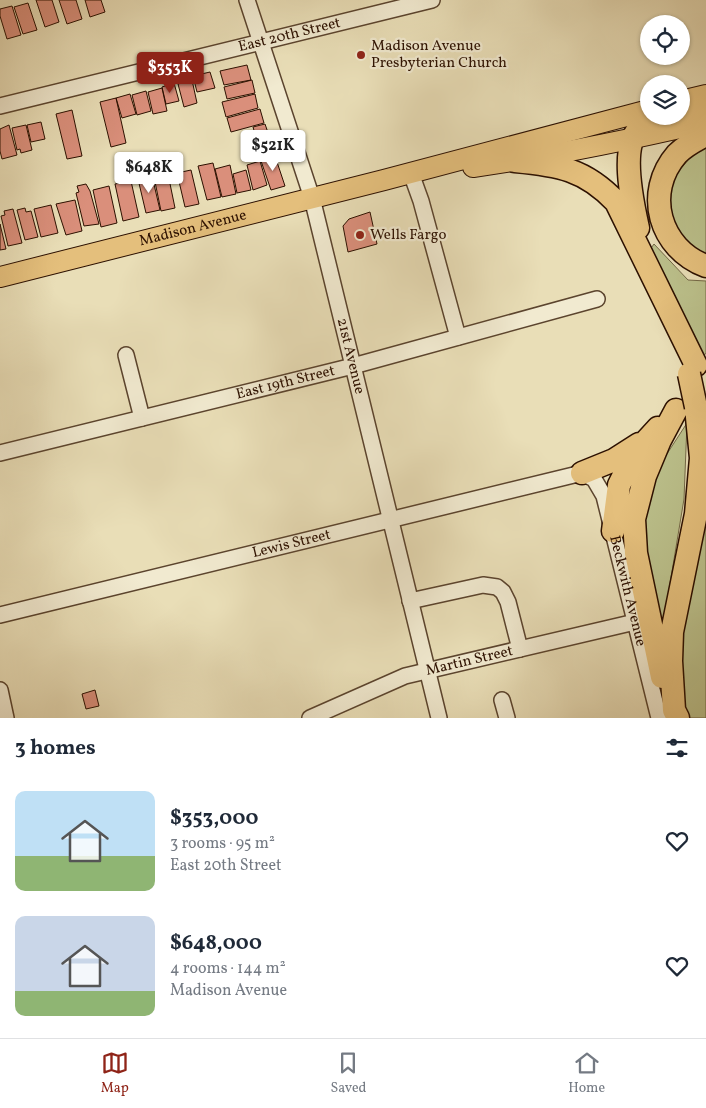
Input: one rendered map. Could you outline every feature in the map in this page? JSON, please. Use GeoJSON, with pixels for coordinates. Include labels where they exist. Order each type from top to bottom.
{"type":"FeatureCollection","features":[{"type":"Feature","properties":{"kind":"highway"},"geometry":{"type":"LineString","coordinates":[[690,113],[706,109]]}},
{"type":"Feature","properties":{"kind":"highway"},"geometry":{"type":"LineString","coordinates":[[644,256],[632,203],[629,173],[632,139],[640,128],[647,125]]}},
{"type":"Feature","properties":{"kind":"highway"},"geometry":{"type":"LineString","coordinates":[[706,135],[685,147],[670,162],[660,190],[659,204],[664,227],[669,237],[686,255],[706,266]]}},
{"type":"Feature","properties":{"kind":"highway"},"geometry":{"type":"LineString","coordinates":[[515,161],[542,164],[580,174],[603,188],[616,202],[644,256],[697,370],[693,402],[701,458],[696,514],[672,632],[670,715]]}},
{"type":"Feature","properties":{"kind":"highway"},"geometry":{"type":"LineString","coordinates":[[582,473],[614,460],[646,440],[693,402]]}},
{"type":"Feature","properties":{"kind":"highway"},"geometry":{"type":"LineString","coordinates":[[670,715],[641,582],[634,534],[636,504],[644,476],[660,440],[693,402]]}},
{"type":"Feature","properties":{"kind":"highway"},"geometry":{"type":"LineString","coordinates":[[612,532],[619,485],[628,464],[646,440]]}},
{"type":"Feature","properties":{"kind":"main road"},"geometry":{"type":"LineString","coordinates":[[690,99],[706,95]]}},
{"type":"Feature","properties":{"kind":"main road","name":"Madison Avenue"},"geometry":{"type":"LineString","coordinates":[[0,277],[384,180],[640,112]]}},
{"type":"Feature","properties":{"kind":"main road","name":"Madison Avenue"},"geometry":{"type":"LineString","coordinates":[[384,180],[515,161],[632,139],[706,122]]}},
{"type":"Feature","properties":{"kind":"street","name":"21st Avenue"},"geometry":{"type":"LineString","coordinates":[[247,0],[312,198],[439,718]]}},
{"type":"Feature","properties":{"kind":"street","name":"East 20th Street"},"geometry":{"type":"LineString","coordinates":[[0,106],[432,0]]}},
{"type":"Feature","properties":{"kind":"street"},"geometry":{"type":"LineString","coordinates":[[412,176],[421,200],[458,337]]}},
{"type":"Feature","properties":{"kind":"street","name":"East 19th Street"},"geometry":{"type":"LineString","coordinates":[[0,453],[353,366],[597,299]]}},
{"type":"Feature","properties":{"kind":"street"},"geometry":{"type":"LineString","coordinates":[[126,355],[142,418]]}},
{"type":"Feature","properties":{"kind":"street","name":"Lewis Street"},"geometry":{"type":"LineString","coordinates":[[0,615],[582,473]]}},
{"type":"Feature","properties":{"kind":"street","name":"Beckwith Avenue"},"geometry":{"type":"LineString","coordinates":[[582,473],[594,479],[604,496],[635,622],[670,715]]}},
{"type":"Feature","properties":{"kind":"street"},"geometry":{"type":"LineString","coordinates":[[410,601],[482,585],[497,587],[503,592],[508,602],[520,649]]}},
{"type":"Feature","properties":{"kind":"street","name":"Martin Street"},"geometry":{"type":"LineString","coordinates":[[310,718],[406,676],[635,622]]}},
{"type":"Feature","properties":{"kind":"street"},"geometry":{"type":"LineString","coordinates":[[0,690],[6,718]]}},
{"type":"Feature","properties":{"kind":"street"},"geometry":{"type":"LineString","coordinates":[[502,700],[507,718]]}},
{"type":"Feature","properties":{"kind":"green space"},"geometry":{"type":"Polygon","coordinates":[[[706,147],[706,258],[672,233],[663,189],[697,150],[706,147]]]}},
{"type":"Feature","properties":{"kind":"green space"},"geometry":{"type":"Polygon","coordinates":[[[654,244],[688,280],[706,281],[706,353],[703,357],[649,251],[654,244]]]}},
{"type":"Feature","properties":{"kind":"green space"},"geometry":{"type":"Polygon","coordinates":[[[687,423],[684,499],[660,644],[637,525],[650,480],[687,423]]]}},
{"type":"Feature","properties":{"kind":"green space"},"geometry":{"type":"Polygon","coordinates":[[[706,460],[706,718],[687,718],[679,710],[679,640],[706,460]]]}},
{"type":"Feature","properties":{"kind":"building"},"geometry":{"type":"Polygon","coordinates":[[[36,0],[52,0],[59,22],[45,27],[36,0]]]}},
{"type":"Feature","properties":{"kind":"building"},"geometry":{"type":"Polygon","coordinates":[[[59,0],[76,0],[82,19],[67,24],[59,0]]]}},
{"type":"Feature","properties":{"kind":"building"},"geometry":{"type":"Polygon","coordinates":[[[85,0],[101,0],[105,12],[90,17],[85,0]]]}},
{"type":"Feature","properties":{"kind":"building"},"geometry":{"type":"Polygon","coordinates":[[[28,3],[37,30],[23,34],[14,7],[28,3]]]}},
{"type":"Feature","properties":{"kind":"building"},"geometry":{"type":"Polygon","coordinates":[[[12,6],[21,35],[7,39],[0,16],[0,9],[12,6]]]}},
{"type":"Feature","properties":{"kind":"building"},"geometry":{"type":"Polygon","coordinates":[[[247,65],[251,80],[224,85],[220,71],[247,65]]]}},
{"type":"Feature","properties":{"kind":"building"},"geometry":{"type":"Polygon","coordinates":[[[210,72],[215,88],[197,92],[193,76],[210,72]]]}},
{"type":"Feature","properties":{"kind":"building"},"geometry":{"type":"Polygon","coordinates":[[[192,80],[197,103],[184,107],[178,84],[192,80]]]}},
{"type":"Feature","properties":{"kind":"building"},"geometry":{"type":"Polygon","coordinates":[[[252,80],[255,93],[227,99],[224,87],[252,80]]]}},
{"type":"Feature","properties":{"kind":"building"},"geometry":{"type":"Polygon","coordinates":[[[174,83],[179,101],[166,104],[162,87],[174,83]]]}},
{"type":"Feature","properties":{"kind":"building"},"geometry":{"type":"Polygon","coordinates":[[[162,88],[167,111],[153,114],[148,92],[162,88]]]}},
{"type":"Feature","properties":{"kind":"building"},"geometry":{"type":"Polygon","coordinates":[[[146,91],[151,111],[137,115],[132,95],[146,91]]]}},
{"type":"Feature","properties":{"kind":"building"},"geometry":{"type":"Polygon","coordinates":[[[130,94],[136,114],[122,118],[116,98],[130,94]]]}},
{"type":"Feature","properties":{"kind":"building"},"geometry":{"type":"Polygon","coordinates":[[[255,94],[258,108],[226,117],[222,102],[255,94]]]}},
{"type":"Feature","properties":{"kind":"building"},"geometry":{"type":"Polygon","coordinates":[[[116,98],[126,143],[111,147],[100,102],[116,98]]]}},
{"type":"Feature","properties":{"kind":"building"},"geometry":{"type":"Polygon","coordinates":[[[260,109],[264,123],[231,132],[227,118],[260,109]]]}},
{"type":"Feature","properties":{"kind":"building"},"geometry":{"type":"Polygon","coordinates":[[[72,110],[82,156],[67,159],[56,114],[72,110]]]}},
{"type":"Feature","properties":{"kind":"building"},"geometry":{"type":"Polygon","coordinates":[[[41,122],[45,139],[31,142],[27,125],[41,122]]]}},
{"type":"Feature","properties":{"kind":"building"},"geometry":{"type":"Polygon","coordinates":[[[265,124],[274,150],[261,154],[253,127],[265,124]]]}},
{"type":"Feature","properties":{"kind":"building"},"geometry":{"type":"Polygon","coordinates":[[[9,125],[17,155],[2,159],[0,129],[9,125]]]}},
{"type":"Feature","properties":{"kind":"building"},"geometry":{"type":"Polygon","coordinates":[[[26,125],[32,150],[21,153],[20,149],[17,150],[12,128],[26,125]]]}},
{"type":"Feature","properties":{"kind":"building"},"geometry":{"type":"Polygon","coordinates":[[[274,153],[285,186],[271,190],[260,158],[274,153]]]}},
{"type":"Feature","properties":{"kind":"building"},"geometry":{"type":"Polygon","coordinates":[[[260,161],[267,185],[253,190],[247,165],[260,161]]]}},
{"type":"Feature","properties":{"kind":"building"},"geometry":{"type":"Polygon","coordinates":[[[213,163],[221,197],[207,200],[198,166],[213,163]]]}},
{"type":"Feature","properties":{"kind":"building"},"geometry":{"type":"Polygon","coordinates":[[[230,165],[236,194],[222,197],[215,169],[230,165]]]}},
{"type":"Feature","properties":{"kind":"building"},"geometry":{"type":"Polygon","coordinates":[[[191,170],[199,204],[185,207],[177,173],[191,170]]]}},
{"type":"Feature","properties":{"kind":"building"},"geometry":{"type":"Polygon","coordinates":[[[246,170],[251,190],[237,193],[233,174],[246,170]]]}},
{"type":"Feature","properties":{"kind":"building"},"geometry":{"type":"Polygon","coordinates":[[[168,174],[175,208],[161,211],[154,177],[168,174]]]}},
{"type":"Feature","properties":{"kind":"building"},"geometry":{"type":"Polygon","coordinates":[[[152,176],[160,210],[146,213],[138,179],[152,176]]]}},
{"type":"Feature","properties":{"kind":"building"},"geometry":{"type":"Polygon","coordinates":[[[131,181],[139,217],[123,221],[115,184],[131,181]]]}},
{"type":"Feature","properties":{"kind":"building"},"geometry":{"type":"Polygon","coordinates":[[[86,184],[90,191],[99,224],[84,226],[76,193],[79,192],[77,186],[86,184]]]}},
{"type":"Feature","properties":{"kind":"building"},"geometry":{"type":"Polygon","coordinates":[[[109,186],[117,223],[101,227],[93,190],[109,186]]]}},
{"type":"Feature","properties":{"kind":"building"},"geometry":{"type":"Polygon","coordinates":[[[75,200],[82,231],[66,235],[56,204],[75,200]]]}},
{"type":"Feature","properties":{"kind":"building"},"geometry":{"type":"Polygon","coordinates":[[[51,205],[58,233],[41,237],[34,209],[51,205]]]}},
{"type":"Feature","properties":{"kind":"building"},"geometry":{"type":"Polygon","coordinates":[[[25,208],[26,212],[31,211],[38,237],[25,240],[17,210],[25,208]]]}},
{"type":"Feature","properties":{"kind":"building"},"geometry":{"type":"Polygon","coordinates":[[[13,209],[22,243],[8,246],[1,216],[5,215],[4,211],[13,209]]]}},
{"type":"Feature","properties":{"kind":"building","name":"Wells Fargo"},"geometry":{"type":"Polygon","coordinates":[[[370,212],[377,244],[348,252],[343,226],[349,219],[370,212]]]}},
{"type":"Feature","properties":{"kind":"building"},"geometry":{"type":"Polygon","coordinates":[[[0,224],[6,249],[0,250],[0,224]]]}},
{"type":"Feature","properties":{"kind":"building"},"geometry":{"type":"Polygon","coordinates":[[[95,690],[99,706],[86,709],[82,694],[95,690]]]}},
{"type":"Feature","properties":{"kind":"place","name":"Madison Avenue Presbyterian Church"},"geometry":{"type":"Point","coordinates":[361,55]}},
{"type":"Feature","properties":{"kind":"place","name":"Wells Fargo"},"geometry":{"type":"Point","coordinates":[360,235]}}]}
